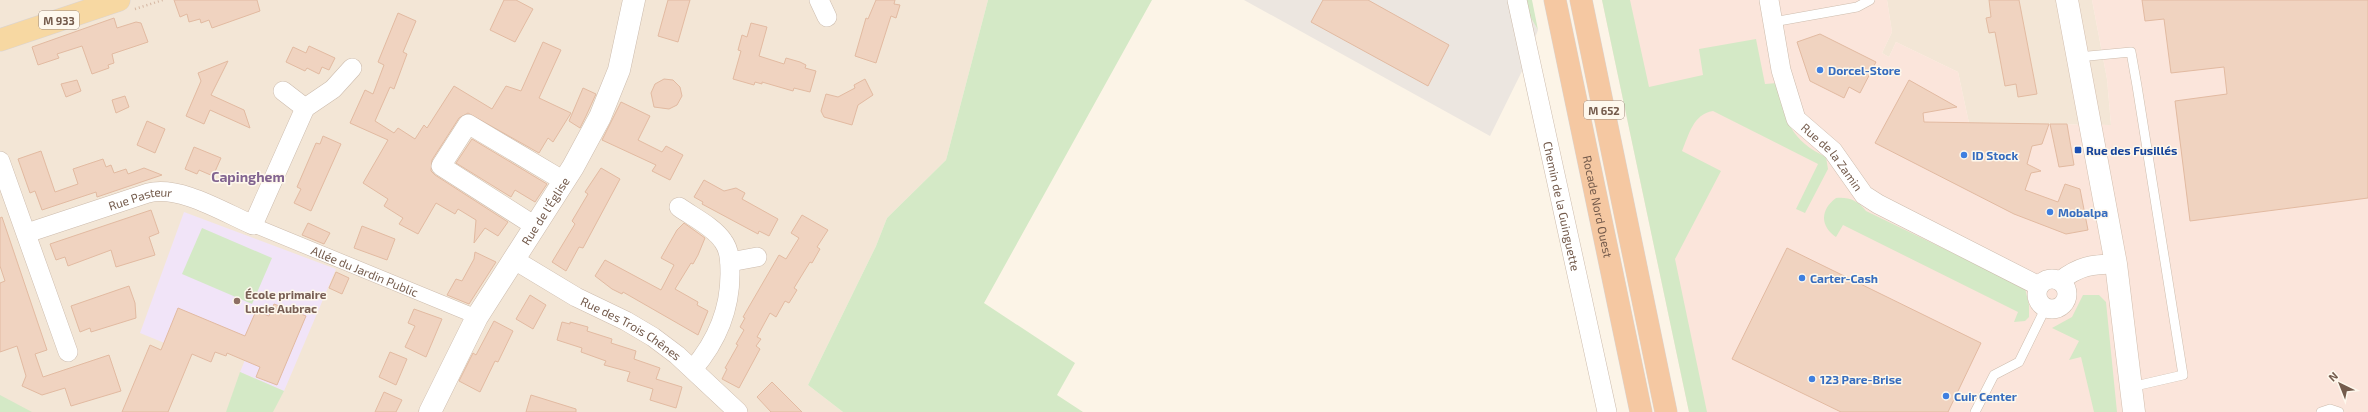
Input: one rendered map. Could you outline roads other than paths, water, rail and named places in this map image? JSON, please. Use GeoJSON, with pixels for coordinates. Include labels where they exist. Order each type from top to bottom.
{"type":"FeatureCollection","features":[{"type":"Feature","properties":{"kind":"highway"},"geometry":{"type":"LineString","coordinates":[[1550,0],[1572,74]]}},
{"type":"Feature","properties":{"kind":"highway","name":"Rocade Nord Ouest"},"geometry":{"type":"LineString","coordinates":[[1555,0],[1572,74],[1641,412]]}},
{"type":"Feature","properties":{"kind":"highway","name":"Rocade Nord Ouest"},"geometry":{"type":"LineString","coordinates":[[1581,0],[1666,412]]}},
{"type":"Feature","properties":{"kind":"main road","name":"M 933"},"geometry":{"type":"LineString","coordinates":[[0,26],[76,0]]}},
{"type":"Feature","properties":{"kind":"main road","name":"M 933"},"geometry":{"type":"LineString","coordinates":[[0,40],[119,0]]}},
{"type":"Feature","properties":{"kind":"street","name":"Rue de l'Église"},"geometry":{"type":"LineString","coordinates":[[430,412],[477,317],[564,181],[593,131],[613,87],[627,38],[634,0]]}},
{"type":"Feature","properties":{"kind":"street"},"geometry":{"type":"LineString","coordinates":[[819,0],[827,17]]}},
{"type":"Feature","properties":{"kind":"street","name":"Chemin de la Guinguette"},"geometry":{"type":"LineString","coordinates":[[1517,0],[1607,412]]}},
{"type":"Feature","properties":{"kind":"street","name":"Rue de la Zamin"},"geometry":{"type":"LineString","coordinates":[[1769,0],[1781,70],[1796,119],[1833,151],[1864,195],[1878,204],[2039,286]]}},
{"type":"Feature","properties":{"kind":"street"},"geometry":{"type":"LineString","coordinates":[[2067,0],[2116,264],[2134,412]]}},
{"type":"Feature","properties":{"kind":"street"},"geometry":{"type":"LineString","coordinates":[[253,225],[305,108],[333,89],[352,68]]}},
{"type":"Feature","properties":{"kind":"street"},"geometry":{"type":"LineString","coordinates":[[283,91],[305,108]]}},
{"type":"Feature","properties":{"kind":"street"},"geometry":{"type":"LineString","coordinates":[[535,226],[441,166],[468,124],[564,181]]}},
{"type":"Feature","properties":{"kind":"street"},"geometry":{"type":"LineString","coordinates":[[0,161],[27,233],[68,352]]}},
{"type":"Feature","properties":{"kind":"street","name":"Rue Pasteur"},"geometry":{"type":"LineString","coordinates":[[27,233],[148,193],[163,190],[181,194],[253,225]]}},
{"type":"Feature","properties":{"kind":"street"},"geometry":{"type":"LineString","coordinates":[[679,207],[720,238],[727,249],[730,262],[729,298],[722,323],[709,348],[693,369]]}},
{"type":"Feature","properties":{"kind":"street","name":"Allée du Jardin Public"},"geometry":{"type":"LineString","coordinates":[[253,225],[477,317]]}},
{"type":"Feature","properties":{"kind":"street"},"geometry":{"type":"LineString","coordinates":[[730,262],[757,257]]}},
{"type":"Feature","properties":{"kind":"street","name":"Rue des Trois Chênes"},"geometry":{"type":"LineString","coordinates":[[513,259],[576,297],[653,336],[693,369],[738,412]]}},
{"type":"Feature","properties":{"kind":"street"},"geometry":{"type":"LineString","coordinates":[[2060,281],[2067,294],[2064,303],[2056,308],[2046,307],[2037,296],[2039,286],[2046,279],[2060,281],[2075,270],[2103,264],[2116,264]]}},
{"type":"Feature","properties":{"kind":"lane"},"geometry":{"type":"LineString","coordinates":[[1773,22],[1856,7],[1870,0]]}},
{"type":"Feature","properties":{"kind":"lane"},"geometry":{"type":"LineString","coordinates":[[2078,57],[2131,52],[2137,86],[2183,375],[2131,387]]}},
{"type":"Feature","properties":{"kind":"lane"},"geometry":{"type":"LineString","coordinates":[[1976,412],[1994,375],[2019,362],[2046,307]]}},
{"type":"Feature","properties":{"kind":"lane"},"geometry":{"type":"LineString","coordinates":[[2321,412],[2330,409],[2339,412]]}},
{"type":"Feature","properties":{"kind":"place","name":"Dorcel-Store"},"geometry":{"type":"Point","coordinates":[1820,70]}},
{"type":"Feature","properties":{"kind":"place","name":"Rue des Fusillés"},"geometry":{"type":"Point","coordinates":[2078,150]}},
{"type":"Feature","properties":{"kind":"place","name":"ID Stock"},"geometry":{"type":"Point","coordinates":[1964,155]}},
{"type":"Feature","properties":{"kind":"place","name":"Mobalpa"},"geometry":{"type":"Point","coordinates":[2050,212]}},
{"type":"Feature","properties":{"kind":"place","name":"Carter-Cash"},"geometry":{"type":"Point","coordinates":[1802,278]}},
{"type":"Feature","properties":{"kind":"place","name":"École primaire Lucie Aubrac"},"geometry":{"type":"Point","coordinates":[237,301]}},
{"type":"Feature","properties":{"kind":"place","name":"123 Pare-Brise"},"geometry":{"type":"Point","coordinates":[1812,379]}},
{"type":"Feature","properties":{"kind":"place","name":"Cuir Center"},"geometry":{"type":"Point","coordinates":[1946,396]}},
{"type":"Feature","properties":{"kind":"district","name":"Capinghem"},"geometry":{"type":"Point","coordinates":[248,176]}}]}
